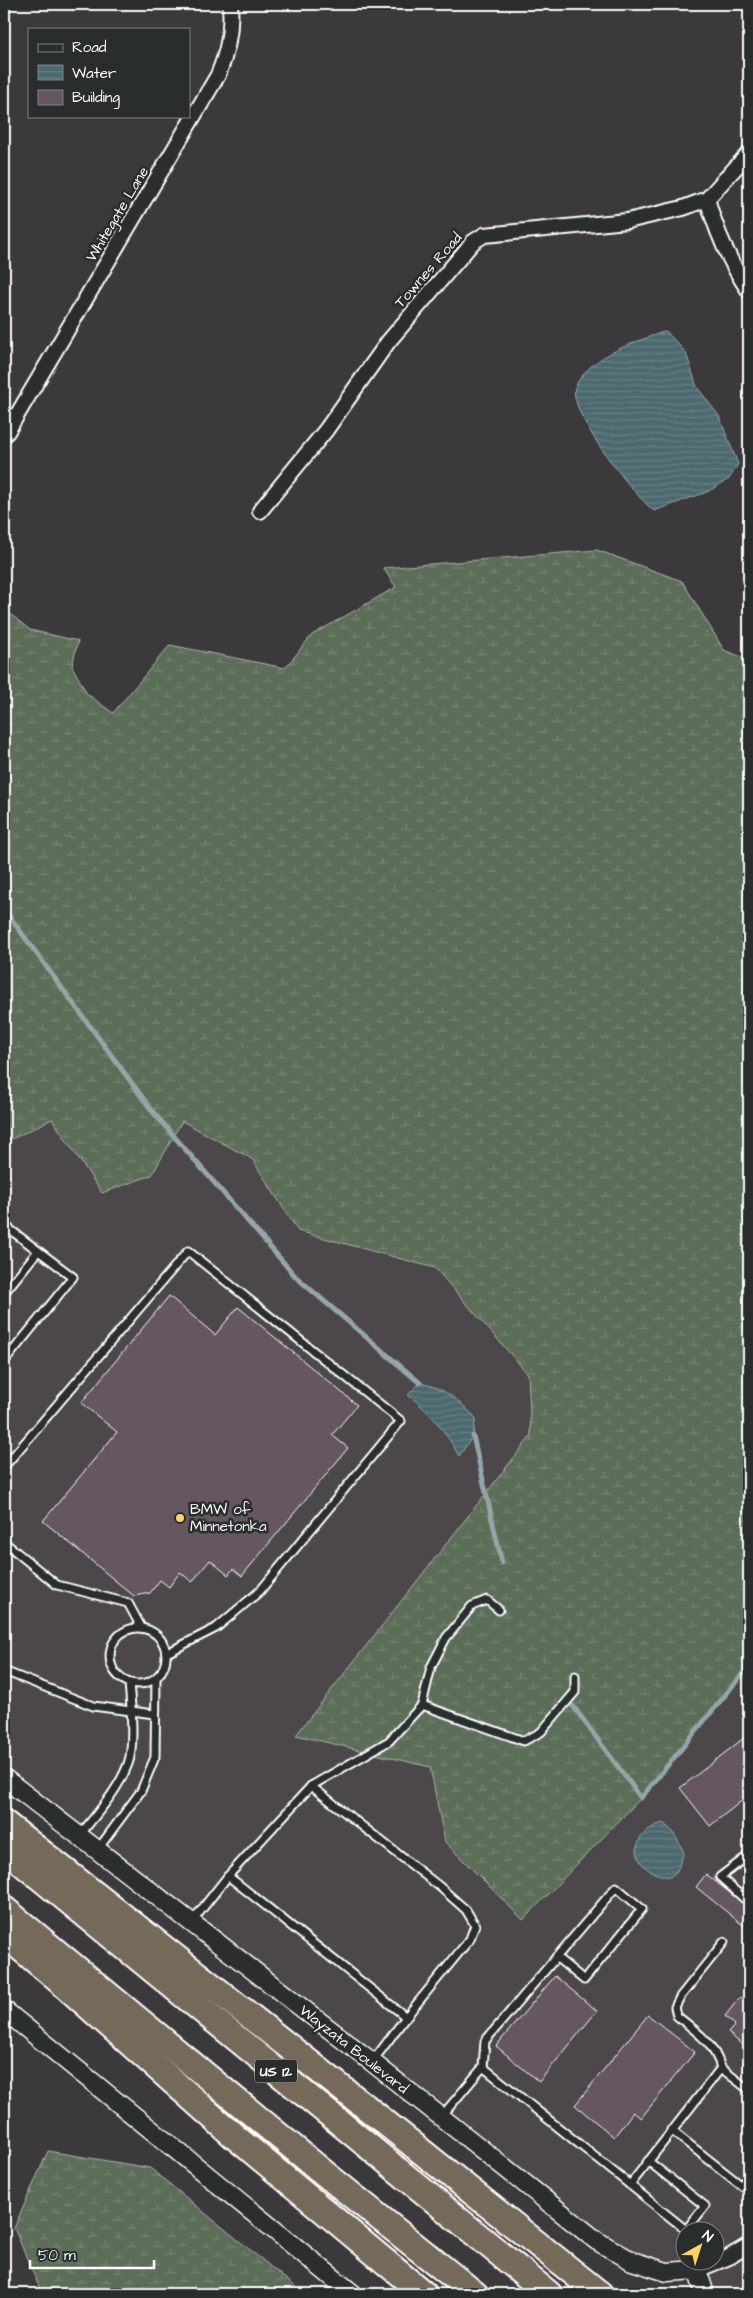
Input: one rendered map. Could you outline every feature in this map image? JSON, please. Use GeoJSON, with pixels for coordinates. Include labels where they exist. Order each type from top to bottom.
{"type":"FeatureCollection","features":[{"type":"Feature","properties":{"kind":"highway"},"geometry":{"type":"LineString","coordinates":[[4,1823],[362,2104],[600,2294]]}},
{"type":"Feature","properties":{"kind":"highway","name":"US 12"},"geometry":{"type":"LineString","coordinates":[[4,1848],[549,2294]]}},
{"type":"Feature","properties":{"kind":"highway"},"geometry":{"type":"LineString","coordinates":[[4,1909],[324,2173],[475,2294]]}},
{"type":"Feature","properties":{"kind":"highway"},"geometry":{"type":"LineString","coordinates":[[4,1934],[69,1989],[233,2135],[424,2294]]}},
{"type":"Feature","properties":{"kind":"street","name":"Whitegate Lane"},"geometry":{"type":"LineString","coordinates":[[7,432],[218,75],[227,55],[231,33],[230,4]]}},
{"type":"Feature","properties":{"kind":"street","name":"Townes Road"},"geometry":{"type":"LineString","coordinates":[[260,511],[326,430],[388,342],[473,242],[484,235],[627,221],[656,216],[707,199],[749,153]]}},
{"type":"Feature","properties":{"kind":"street"},"geometry":{"type":"LineString","coordinates":[[707,199],[717,233],[728,258],[749,291]]}},
{"type":"Feature","properties":{"kind":"street","name":"Wayzata Boulevard"},"geometry":{"type":"LineString","coordinates":[[4,1778],[78,1838],[372,2062],[597,2241],[632,2261],[667,2272],[697,2270]]}},
{"type":"Feature","properties":{"kind":"street"},"geometry":{"type":"LineString","coordinates":[[4,2010],[353,2294]]}},
{"type":"Feature","properties":{"kind":"street"},"geometry":{"type":"LineString","coordinates":[[726,2258],[749,2245]]}},
{"type":"Feature","properties":{"kind":"street"},"geometry":{"type":"LineString","coordinates":[[697,2270],[705,2294]]}},
{"type":"Feature","properties":{"kind":"lane"},"geometry":{"type":"LineString","coordinates":[[4,26],[6,4]]}},
{"type":"Feature","properties":{"kind":"lane"},"geometry":{"type":"LineString","coordinates":[[4,1225],[73,1277],[4,1362]]}},
{"type":"Feature","properties":{"kind":"lane"},"geometry":{"type":"LineString","coordinates":[[4,1293],[38,1251]]}},
{"type":"Feature","properties":{"kind":"lane"},"geometry":{"type":"LineString","coordinates":[[4,1467],[188,1251],[401,1422],[260,1591],[216,1628],[167,1653]]}},
{"type":"Feature","properties":{"kind":"lane"},"geometry":{"type":"LineString","coordinates":[[4,1542],[57,1585],[128,1603],[141,1627]]}},
{"type":"Feature","properties":{"kind":"lane"},"geometry":{"type":"LineString","coordinates":[[190,1923],[228,1876],[311,1786],[389,1741],[422,1705],[432,1667],[446,1638],[472,1606],[487,1600],[499,1610]]}},
{"type":"Feature","properties":{"kind":"lane"},"geometry":{"type":"LineString","coordinates":[[141,1627],[158,1635],[164,1643],[167,1653],[163,1671],[156,1679],[148,1683],[129,1683],[115,1672],[110,1655],[116,1638],[131,1628],[141,1627]]}},
{"type":"Feature","properties":{"kind":"lane"},"geometry":{"type":"LineString","coordinates":[[4,1671],[93,1706],[154,1714]]}},
{"type":"Feature","properties":{"kind":"lane"},"geometry":{"type":"LineString","coordinates":[[422,1705],[524,1740],[541,1732],[575,1692],[576,1676]]}},
{"type":"Feature","properties":{"kind":"lane"},"geometry":{"type":"LineString","coordinates":[[96,1851],[141,1791],[155,1758],[154,1714],[156,1679]]}},
{"type":"Feature","properties":{"kind":"lane"},"geometry":{"type":"LineString","coordinates":[[78,1838],[117,1787],[129,1763],[131,1710],[129,1683]]}},
{"type":"Feature","properties":{"kind":"lane"},"geometry":{"type":"LineString","coordinates":[[311,1786],[440,1887],[466,1910],[475,1925],[470,1939],[372,2062]]}},
{"type":"Feature","properties":{"kind":"lane"},"geometry":{"type":"LineString","coordinates":[[749,1855],[720,1877],[749,1903]]}},
{"type":"Feature","properties":{"kind":"lane"},"geometry":{"type":"LineString","coordinates":[[228,1876],[406,2017]]}},
{"type":"Feature","properties":{"kind":"lane"},"geometry":{"type":"LineString","coordinates":[[441,2117],[483,2067],[485,2041],[556,1957],[616,1887],[642,1909],[584,1980],[556,1957]]}},
{"type":"Feature","properties":{"kind":"lane"},"geometry":{"type":"LineString","coordinates":[[724,1942],[680,1997],[675,2008],[676,2016],[706,2040],[717,2055],[721,2068],[749,2090]]}},
{"type":"Feature","properties":{"kind":"lane"},"geometry":{"type":"LineString","coordinates":[[483,2067],[686,2230],[705,2206],[648,2161]]}},
{"type":"Feature","properties":{"kind":"lane"},"geometry":{"type":"LineString","coordinates":[[630,2185],[721,2068]]}},
{"type":"Feature","properties":{"kind":"lane"},"geometry":{"type":"LineString","coordinates":[[671,2130],[749,2192]]}},
{"type":"Feature","properties":{"kind":"lane"},"geometry":{"type":"LineString","coordinates":[[742,2186],[749,2176]]}},
{"type":"Feature","properties":{"kind":"shaded area"},"geometry":{"type":"Polygon","coordinates":[[[52,1119],[152,1175],[182,1120],[252,1159],[298,1231],[435,1268],[528,1374],[531,1436],[296,1735],[430,1767],[445,1842],[523,1920],[641,1798],[742,1676],[749,1675],[749,2294],[705,2294],[697,2270],[726,2270],[726,2220],[676,2220],[676,2267],[632,2261],[4,1778],[4,1143],[52,1119]]]}},
{"type":"Feature","properties":{"kind":"green space"},"geometry":{"type":"Polygon","coordinates":[[[597,550],[682,581],[724,650],[749,660],[749,1675],[741,1676],[641,1798],[523,1920],[445,1842],[430,1767],[296,1735],[531,1436],[528,1374],[435,1268],[298,1231],[252,1159],[182,1121],[152,1175],[102,1193],[52,1119],[4,1143],[4,609],[30,630],[78,641],[72,666],[87,694],[113,713],[170,645],[285,668],[312,635],[396,587],[383,568],[597,550]]]}},
{"type":"Feature","properties":{"kind":"green space"},"geometry":{"type":"Polygon","coordinates":[[[48,2151],[150,2168],[304,2294],[42,2294],[14,2228],[48,2151]]]}},
{"type":"Feature","properties":{"kind":"water"},"geometry":{"type":"Polygon","coordinates":[[[666,331],[686,353],[697,387],[719,416],[738,464],[729,479],[707,492],[654,511],[632,488],[603,451],[580,412],[575,396],[576,385],[583,374],[604,357],[666,331]]]}},
{"type":"Feature","properties":{"kind":"water"},"geometry":{"type":"Polygon","coordinates":[[[420,1383],[437,1388],[451,1396],[476,1418],[473,1436],[459,1456],[437,1423],[424,1408],[408,1395],[420,1383]]]}},
{"type":"Feature","properties":{"kind":"water"},"geometry":{"type":"Polygon","coordinates":[[[663,1823],[673,1832],[684,1852],[677,1871],[670,1877],[657,1874],[647,1868],[640,1861],[637,1853],[638,1844],[642,1836],[651,1828],[663,1823]]]}},
{"type":"Feature","properties":{"kind":"building"},"geometry":{"type":"Polygon","coordinates":[[[169,1296],[215,1335],[238,1307],[357,1405],[332,1435],[348,1448],[242,1576],[233,1569],[228,1575],[210,1560],[192,1582],[180,1572],[169,1587],[160,1580],[150,1593],[134,1596],[43,1521],[117,1432],[81,1403],[169,1296]]]}},
{"type":"Feature","properties":{"kind":"building"},"geometry":{"type":"Polygon","coordinates":[[[749,1734],[749,1795],[710,1826],[680,1788],[749,1734]]]}},
{"type":"Feature","properties":{"kind":"building"},"geometry":{"type":"Polygon","coordinates":[[[706,1874],[749,1908],[749,1930],[696,1887],[706,1874]]]}},
{"type":"Feature","properties":{"kind":"building"},"geometry":{"type":"Polygon","coordinates":[[[555,1976],[597,2011],[539,2082],[496,2046],[555,1976]]]}},
{"type":"Feature","properties":{"kind":"building"},"geometry":{"type":"Polygon","coordinates":[[[740,1997],[749,2004],[749,2050],[728,2033],[735,2025],[725,2016],[740,1997]]]}},
{"type":"Feature","properties":{"kind":"building"},"geometry":{"type":"Polygon","coordinates":[[[648,2015],[695,2052],[641,2118],[633,2112],[614,2137],[575,2105],[648,2015]]]}},
{"type":"Feature","properties":{"kind":"waterway"},"geometry":{"type":"LineString","coordinates":[[4,909],[153,1112],[296,1277],[420,1383]]}},
{"type":"Feature","properties":{"kind":"waterway"},"geometry":{"type":"LineString","coordinates":[[473,1436],[502,1563]]}},
{"type":"Feature","properties":{"kind":"waterway"},"geometry":{"type":"LineString","coordinates":[[573,1706],[641,1798],[749,1666]]}},
{"type":"Feature","properties":{"kind":"place","name":"BMW of Minnetonka"},"geometry":{"type":"Point","coordinates":[180,1518]}}]}
